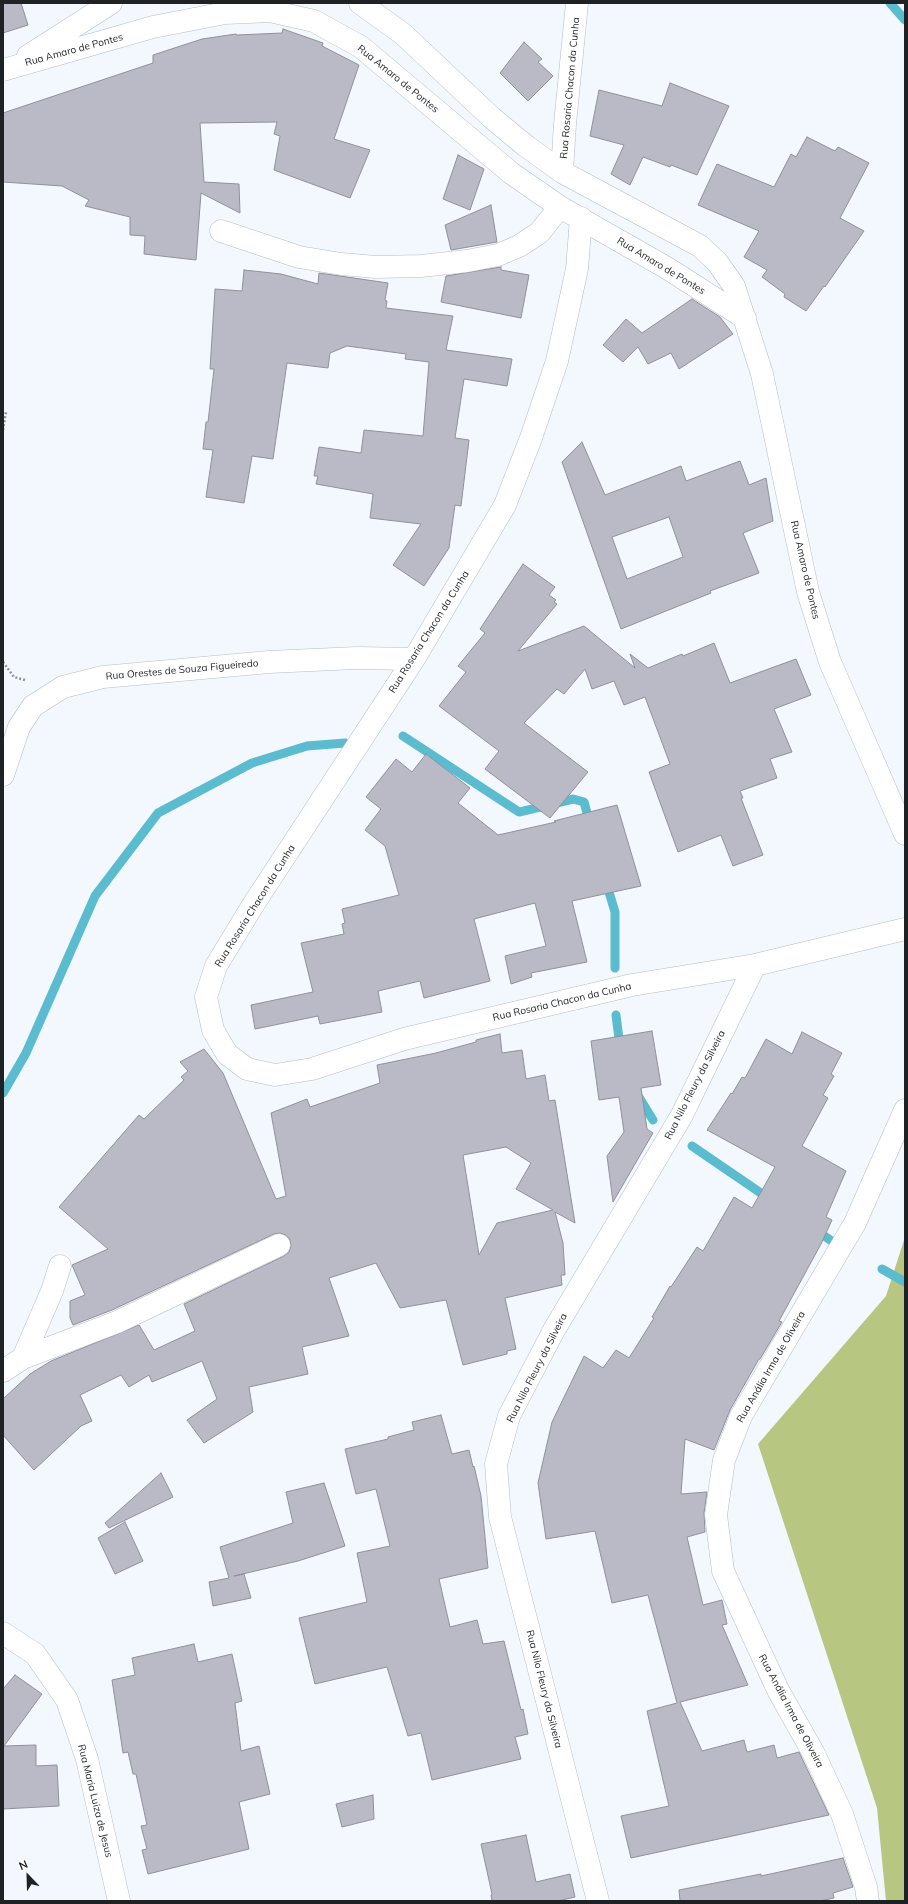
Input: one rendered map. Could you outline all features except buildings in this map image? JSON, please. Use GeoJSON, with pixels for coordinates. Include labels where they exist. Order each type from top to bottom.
{"type":"FeatureCollection","features":[{"type":"Feature","properties":{"kind":"street"},"geometry":{"type":"LineString","coordinates":[[7,68],[111,3]]}},
{"type":"Feature","properties":{"kind":"street","name":"Rua Amaro de Pontes"},"geometry":{"type":"LineString","coordinates":[[360,3],[403,34],[492,118],[526,146],[562,172],[700,246],[717,262],[734,286],[762,374],[808,592],[830,662],[905,834]]}},
{"type":"Feature","properties":{"kind":"street","name":"Rua Rosaria Chacon da Cunha"},"geometry":{"type":"LineString","coordinates":[[562,172],[568,87],[578,3]]}},
{"type":"Feature","properties":{"kind":"street","name":"Rua Amaro de Pontes"},"geometry":{"type":"LineString","coordinates":[[7,68],[153,28],[224,13],[270,12],[314,21],[361,46],[511,173],[560,207],[667,268],[745,318]]}},
{"type":"Feature","properties":{"kind":"street"},"geometry":{"type":"LineString","coordinates":[[221,231],[299,257],[341,264],[369,266],[421,266],[466,261],[498,255],[519,246],[539,233],[560,207]]}},
{"type":"Feature","properties":{"kind":"street","name":"Rua Rosaria Chacon da Cunha"},"geometry":{"type":"LineString","coordinates":[[581,218],[577,269],[557,361],[531,438],[505,505],[476,557],[414,659],[253,905],[216,966],[206,998],[213,1030],[227,1054],[247,1069],[275,1075],[312,1069],[404,1039],[632,985],[755,965],[905,929]]}},
{"type":"Feature","properties":{"kind":"street","name":"Rua Orestes de Souza Figueiredo"},"geometry":{"type":"LineString","coordinates":[[3,775],[19,727],[33,706],[63,687],[103,677],[269,662],[356,658],[414,659]]}},
{"type":"Feature","properties":{"kind":"street","name":"Rua Nilo Fleury da Silveira"},"geometry":{"type":"LineString","coordinates":[[598,1901],[500,1517],[496,1464],[509,1416],[554,1330],[682,1115],[755,965]]}},
{"type":"Feature","properties":{"kind":"street","name":"Rua Anália Irma de Oliveira"},"geometry":{"type":"LineString","coordinates":[[868,1901],[866,1887],[842,1814],[814,1754],[778,1690],[723,1571],[716,1515],[724,1460],[741,1416],[855,1223],[905,1110]]}},
{"type":"Feature","properties":{"kind":"street"},"geometry":{"type":"LineString","coordinates":[[3,1371],[23,1358],[117,1322],[280,1245]]}},
{"type":"Feature","properties":{"kind":"street"},"geometry":{"type":"LineString","coordinates":[[23,1358],[42,1316],[60,1266]]}},
{"type":"Feature","properties":{"kind":"street","name":"Rua Maria Luiza de Jesus"},"geometry":{"type":"LineString","coordinates":[[3,1633],[35,1654],[67,1700],[87,1759],[119,1901]]}},
{"type":"Feature","properties":{"kind":"path"},"geometry":{"type":"LineString","coordinates":[[3,430],[6,412]]}},
{"type":"Feature","properties":{"kind":"green space"},"geometry":{"type":"Polygon","coordinates":[[[905,1237],[905,1901],[886,1901],[877,1808],[758,1444],[886,1296],[905,1237]]]}},
{"type":"Feature","properties":{"kind":"waterway"},"geometry":{"type":"LineString","coordinates":[[890,3],[905,20]]}},
{"type":"Feature","properties":{"kind":"waterway"},"geometry":{"type":"LineString","coordinates":[[403,736],[519,812],[573,799],[584,802],[590,824]]}},
{"type":"Feature","properties":{"kind":"waterway"},"geometry":{"type":"LineString","coordinates":[[3,1093],[26,1053],[95,896],[158,813],[252,763],[307,746],[345,743]]}},
{"type":"Feature","properties":{"kind":"waterway"},"geometry":{"type":"LineString","coordinates":[[606,882],[615,912],[615,968]]}},
{"type":"Feature","properties":{"kind":"waterway"},"geometry":{"type":"LineString","coordinates":[[616,1015],[620,1047]]}},
{"type":"Feature","properties":{"kind":"waterway"},"geometry":{"type":"LineString","coordinates":[[637,1094],[653,1120]]}},
{"type":"Feature","properties":{"kind":"waterway"},"geometry":{"type":"LineString","coordinates":[[692,1146],[771,1200]]}},
{"type":"Feature","properties":{"kind":"waterway"},"geometry":{"type":"LineString","coordinates":[[814,1229],[842,1248]]}},
{"type":"Feature","properties":{"kind":"waterway"},"geometry":{"type":"LineString","coordinates":[[882,1269],[905,1282]]}}]}
